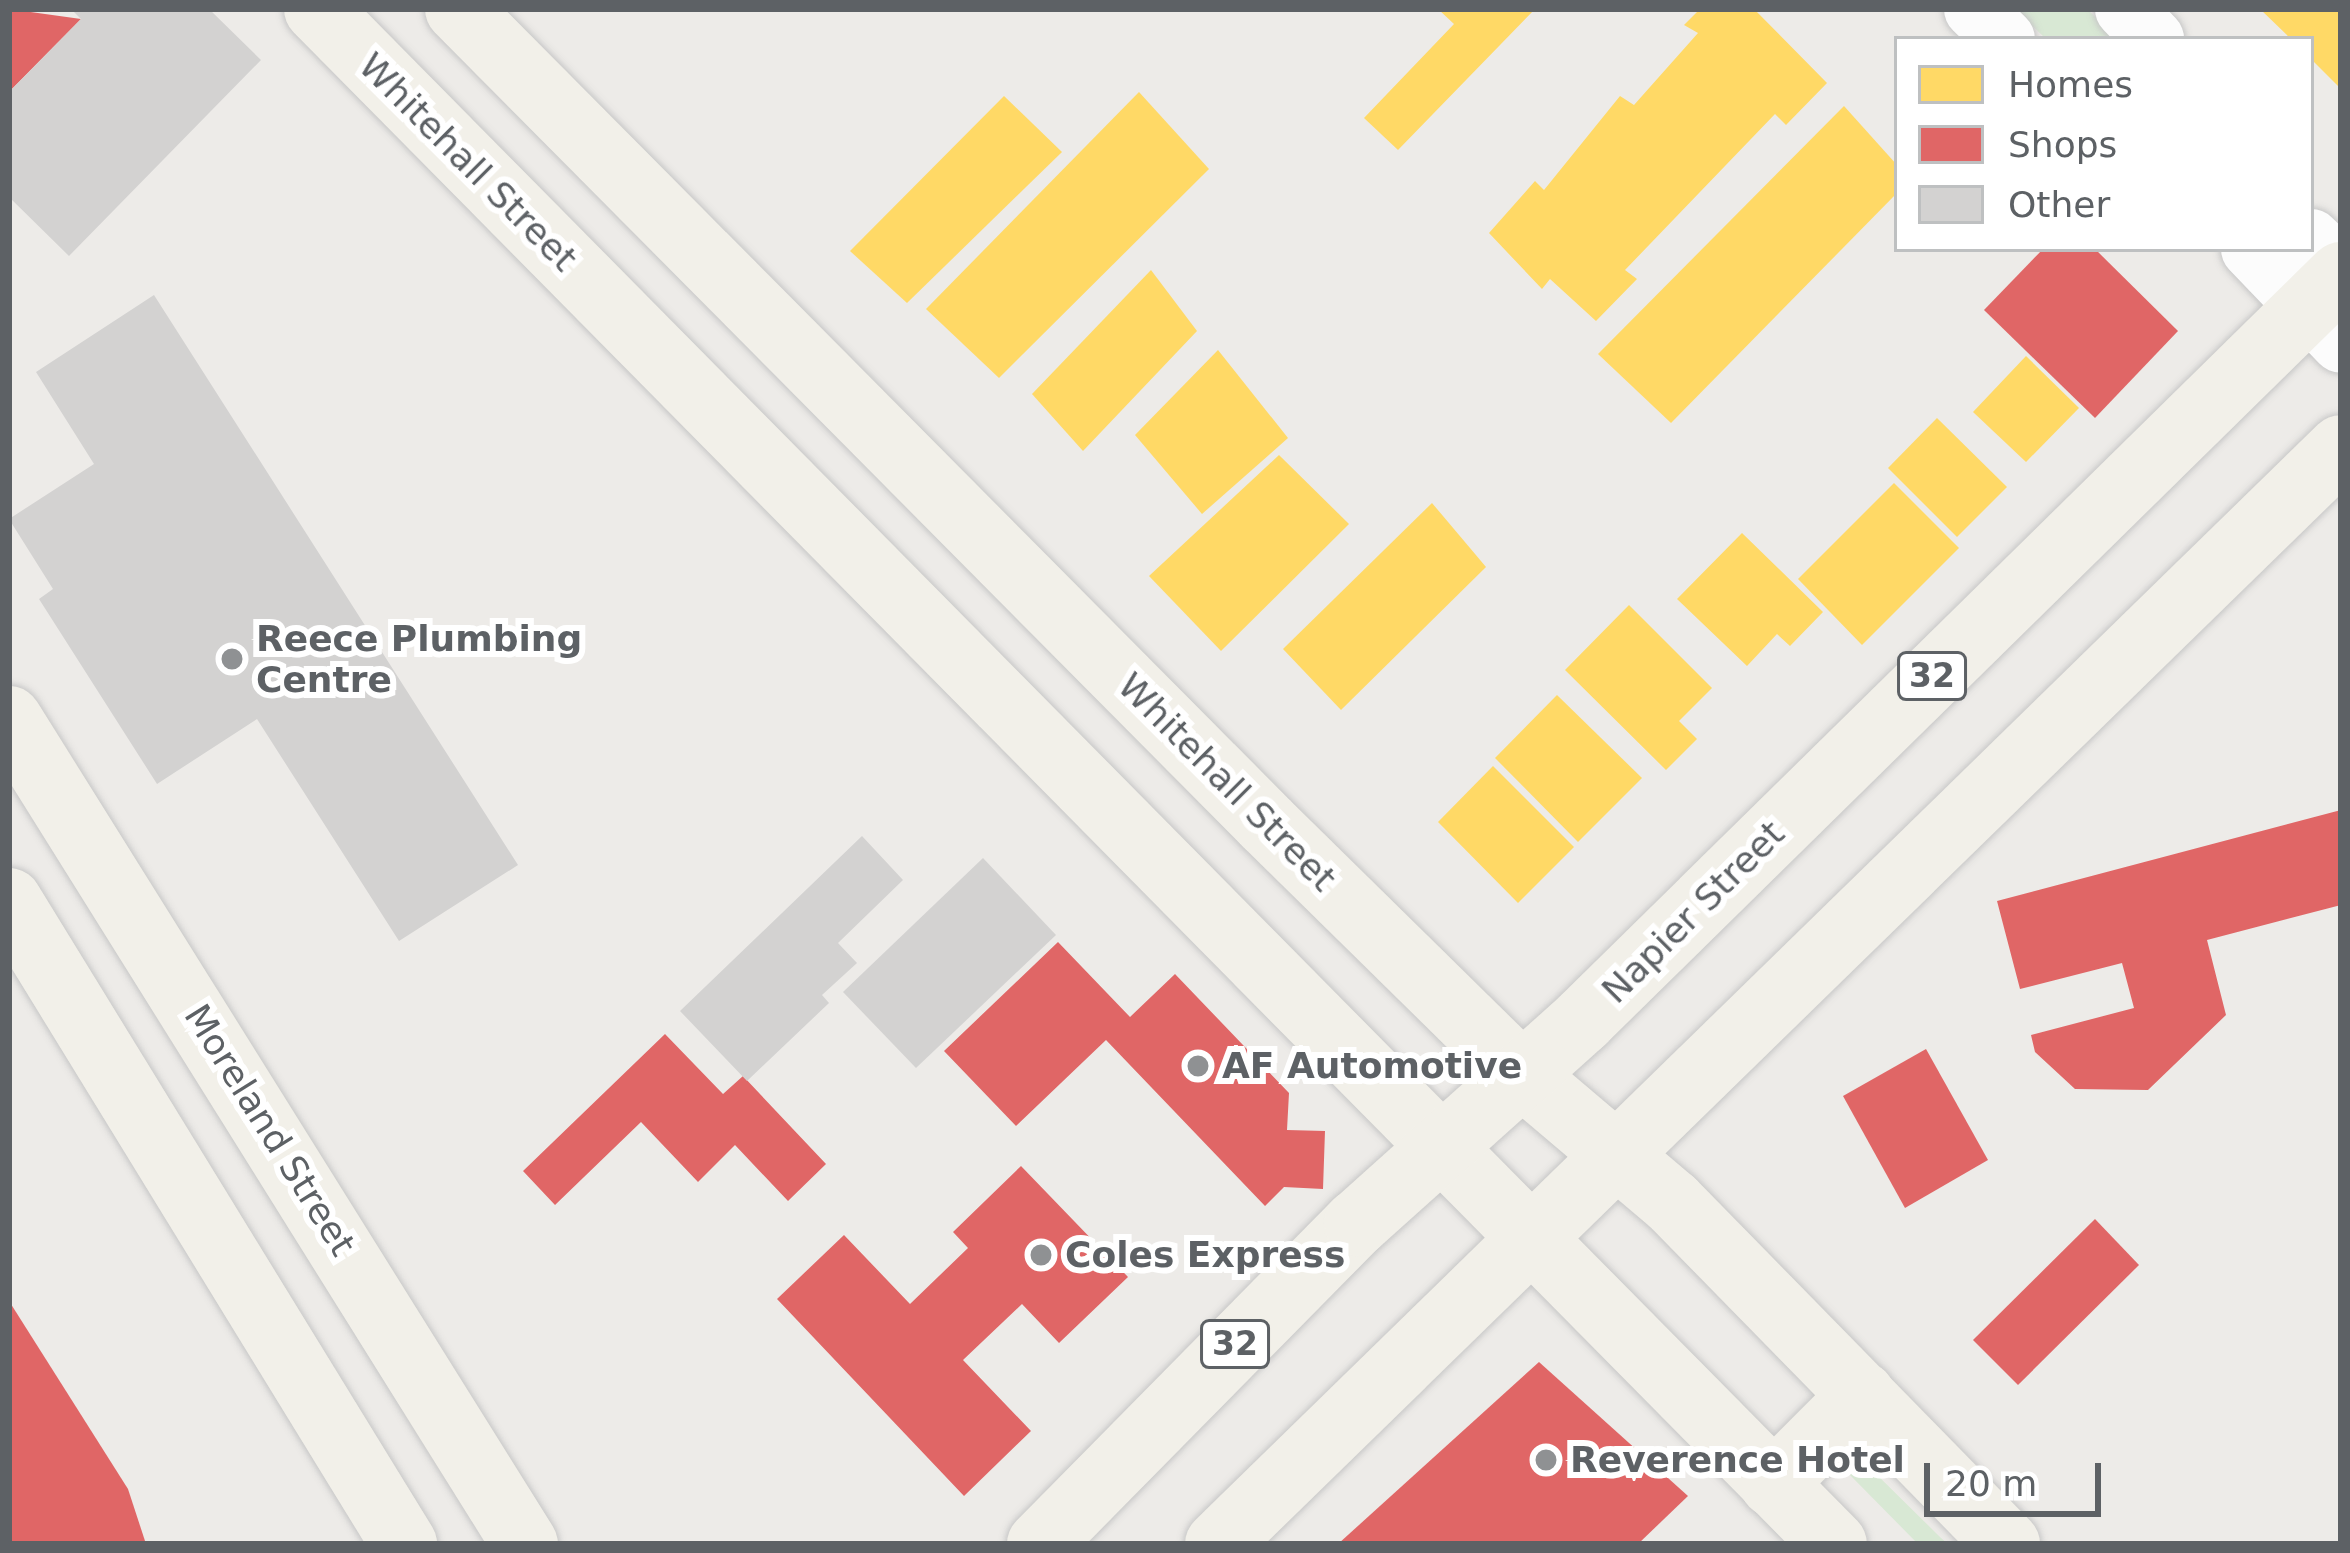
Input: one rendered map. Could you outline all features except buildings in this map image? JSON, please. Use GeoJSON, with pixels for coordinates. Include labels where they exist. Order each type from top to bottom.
{"type":"FeatureCollection","features":[{"type":"Feature","properties":{"kind":"main road","name":"Whitehall Street"},"geometry":{"type":"LineString","coordinates":[[317,9],[1436,1149],[1834,1544]]}},
{"type":"Feature","properties":{"kind":"main road","name":"Whitehall Street"},"geometry":{"type":"LineString","coordinates":[[458,9],[1521,1074],[1618,1156],[2007,1544]]}},
{"type":"Feature","properties":{"kind":"main road","name":"Napier Street"},"geometry":{"type":"LineString","coordinates":[[1040,1544],[1436,1149],[1521,1074],[2333,298]]}},
{"type":"Feature","properties":{"kind":"main road"},"geometry":{"type":"LineString","coordinates":[[1218,1544],[1533,1242],[2341,448]]}},
{"type":"Feature","properties":{"kind":"main road","name":"Moreland Street"},"geometry":{"type":"LineString","coordinates":[[9,719],[525,1544]]}},
{"type":"Feature","properties":{"kind":"main road"},"geometry":{"type":"LineString","coordinates":[[9,901],[404,1544]]}},
{"type":"Feature","properties":{"kind":"main road"},"geometry":{"type":"LineString","coordinates":[[1773,1484],[1862,1395]]}},
{"type":"Feature","properties":{"kind":"street"},"geometry":{"type":"LineString","coordinates":[[1974,9],[2002,36]]}},
{"type":"Feature","properties":{"kind":"street"},"geometry":{"type":"LineString","coordinates":[[2125,9],[2151,36]]}},
{"type":"Feature","properties":{"kind":"street"},"geometry":{"type":"LineString","coordinates":[[2314,247],[2333,298]]}},
{"type":"Feature","properties":{"kind":"street"},"geometry":{"type":"LineString","coordinates":[[2256,252],[2333,298]]}},
{"type":"Feature","properties":{"kind":"green space"},"geometry":{"type":"Polygon","coordinates":[[[2015,9],[2087,9],[2115,36],[2043,36],[2015,9]]]}},
{"type":"Feature","properties":{"kind":"green space"},"geometry":{"type":"Polygon","coordinates":[[[1862,1460],[1948,1544],[1918,1544],[1849,1474],[1862,1460]]]}},
{"type":"Feature","properties":{"kind":"place","name":"Reece Plumbing Centre"},"geometry":{"type":"Point","coordinates":[232,659]}},
{"type":"Feature","properties":{"kind":"place","name":"AF Automotive"},"geometry":{"type":"Point","coordinates":[1198,1066]}},
{"type":"Feature","properties":{"kind":"place","name":"Coles Express"},"geometry":{"type":"Point","coordinates":[1041,1255]}},
{"type":"Feature","properties":{"kind":"place","name":"Reverence Hotel"},"geometry":{"type":"Point","coordinates":[1546,1460]}}]}
